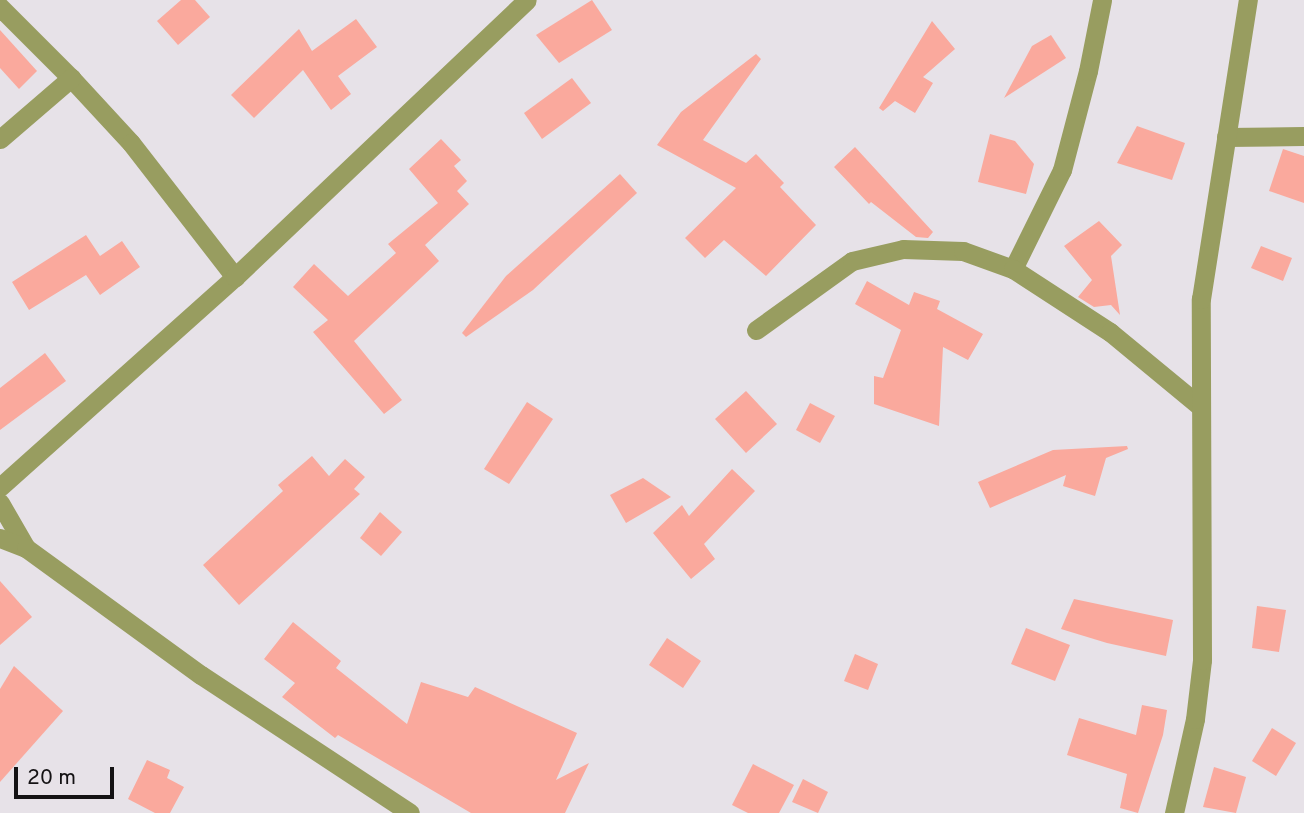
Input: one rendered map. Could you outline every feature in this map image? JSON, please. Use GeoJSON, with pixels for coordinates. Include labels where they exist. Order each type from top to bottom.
{"type":"FeatureCollection","features":[{"type":"Feature","properties":{"kind":"street"},"geometry":{"type":"LineString","coordinates":[[0,487],[235,277],[527,0]]}},
{"type":"Feature","properties":{"kind":"street"},"geometry":{"type":"LineString","coordinates":[[1013,269],[1062,170],[1088,71],[1102,0]]}},
{"type":"Feature","properties":{"kind":"street"},"geometry":{"type":"LineString","coordinates":[[1174,813],[1195,719],[1202,660],[1202,299],[1248,0]]}},
{"type":"Feature","properties":{"kind":"street"},"geometry":{"type":"LineString","coordinates":[[0,7],[131,143],[235,277]]}},
{"type":"Feature","properties":{"kind":"street"},"geometry":{"type":"LineString","coordinates":[[0,139],[71,78]]}},
{"type":"Feature","properties":{"kind":"street"},"geometry":{"type":"LineString","coordinates":[[1226,137],[1304,136]]}},
{"type":"Feature","properties":{"kind":"street"},"geometry":{"type":"LineString","coordinates":[[756,330],[852,261],[903,249],[963,251],[1013,269],[1110,332],[1201,407]]}},
{"type":"Feature","properties":{"kind":"street"},"geometry":{"type":"LineString","coordinates":[[0,503],[26,548]]}},
{"type":"Feature","properties":{"kind":"street"},"geometry":{"type":"LineString","coordinates":[[0,538],[26,548],[201,674],[410,813]]}},
{"type":"Feature","properties":{"kind":"building"},"geometry":{"type":"Polygon","coordinates":[[[181,0],[195,0],[210,17],[178,45],[157,21],[181,0]]]}},
{"type":"Feature","properties":{"kind":"building"},"geometry":{"type":"Polygon","coordinates":[[[592,0],[612,30],[559,63],[536,35],[592,0]]]}},
{"type":"Feature","properties":{"kind":"building"},"geometry":{"type":"Polygon","coordinates":[[[356,19],[377,47],[338,76],[351,94],[331,110],[303,70],[254,118],[231,95],[299,29],[312,51],[356,19]]]}},
{"type":"Feature","properties":{"kind":"building"},"geometry":{"type":"Polygon","coordinates":[[[932,21],[955,49],[923,77],[933,83],[915,113],[895,101],[883,111],[879,108],[932,21]]]}},
{"type":"Feature","properties":{"kind":"building"},"geometry":{"type":"Polygon","coordinates":[[[0,30],[37,71],[19,89],[0,68],[0,30]]]}},
{"type":"Feature","properties":{"kind":"building"},"geometry":{"type":"Polygon","coordinates":[[[1051,35],[1066,58],[1004,98],[1032,46],[1051,35]]]}},
{"type":"Feature","properties":{"kind":"building"},"geometry":{"type":"Polygon","coordinates":[[[756,54],[761,59],[703,140],[746,163],[756,154],[784,183],[780,187],[816,225],[766,276],[724,240],[705,258],[685,238],[736,188],[657,145],[681,112],[756,54]]]}},
{"type":"Feature","properties":{"kind":"building"},"geometry":{"type":"Polygon","coordinates":[[[572,78],[591,103],[542,139],[524,113],[572,78]]]}},
{"type":"Feature","properties":{"kind":"building"},"geometry":{"type":"Polygon","coordinates":[[[1137,126],[1185,143],[1172,180],[1117,163],[1137,126]]]}},
{"type":"Feature","properties":{"kind":"building"},"geometry":{"type":"Polygon","coordinates":[[[990,134],[1015,141],[1034,164],[1026,194],[978,182],[990,134]]]}},
{"type":"Feature","properties":{"kind":"building"},"geometry":{"type":"Polygon","coordinates":[[[441,139],[461,160],[454,166],[467,181],[457,191],[469,204],[425,245],[439,261],[354,341],[402,400],[384,414],[313,332],[328,320],[293,287],[314,264],[348,296],[396,253],[388,244],[438,203],[409,169],[441,139]]]}},
{"type":"Feature","properties":{"kind":"building"},"geometry":{"type":"Polygon","coordinates":[[[855,147],[933,232],[928,238],[916,237],[871,202],[869,204],[834,167],[855,147]]]}},
{"type":"Feature","properties":{"kind":"building"},"geometry":{"type":"Polygon","coordinates":[[[1283,149],[1304,156],[1304,203],[1269,191],[1283,149]]]}},
{"type":"Feature","properties":{"kind":"building"},"geometry":{"type":"Polygon","coordinates":[[[620,174],[637,193],[533,290],[466,337],[462,333],[506,276],[620,174]]]}},
{"type":"Feature","properties":{"kind":"building"},"geometry":{"type":"Polygon","coordinates":[[[1099,221],[1122,245],[1111,256],[1120,315],[1111,305],[1094,307],[1078,297],[1092,280],[1064,246],[1099,221]]]}},
{"type":"Feature","properties":{"kind":"building"},"geometry":{"type":"Polygon","coordinates":[[[86,235],[100,256],[122,241],[140,267],[100,295],[86,275],[29,310],[12,282],[86,235]]]}},
{"type":"Feature","properties":{"kind":"building"},"geometry":{"type":"Polygon","coordinates":[[[1261,246],[1292,258],[1283,281],[1251,268],[1261,246]]]}},
{"type":"Feature","properties":{"kind":"building"},"geometry":{"type":"Polygon","coordinates":[[[867,281],[909,305],[914,292],[940,301],[937,309],[983,334],[968,360],[943,347],[939,426],[874,404],[874,376],[883,378],[901,330],[855,304],[867,281]]]}},
{"type":"Feature","properties":{"kind":"building"},"geometry":{"type":"Polygon","coordinates":[[[45,353],[66,381],[0,430],[0,388],[45,353]]]}},
{"type":"Feature","properties":{"kind":"building"},"geometry":{"type":"Polygon","coordinates":[[[746,391],[777,424],[746,453],[715,419],[746,391]]]}},
{"type":"Feature","properties":{"kind":"building"},"geometry":{"type":"Polygon","coordinates":[[[527,402],[553,419],[509,484],[484,469],[527,402]]]}},
{"type":"Feature","properties":{"kind":"building"},"geometry":{"type":"Polygon","coordinates":[[[810,403],[835,416],[820,443],[796,430],[810,403]]]}},
{"type":"Feature","properties":{"kind":"building"},"geometry":{"type":"Polygon","coordinates":[[[1127,446],[1128,449],[1106,458],[1095,496],[1063,486],[1066,475],[990,508],[978,482],[1053,450],[1127,446]]]}},
{"type":"Feature","properties":{"kind":"building"},"geometry":{"type":"Polygon","coordinates":[[[312,456],[329,476],[345,459],[365,477],[354,489],[360,494],[239,605],[203,565],[283,491],[278,485],[312,456]]]}},
{"type":"Feature","properties":{"kind":"building"},"geometry":{"type":"Polygon","coordinates":[[[732,469],[755,491],[704,544],[715,559],[691,579],[653,533],[682,505],[689,516],[732,469]]]}},
{"type":"Feature","properties":{"kind":"building"},"geometry":{"type":"Polygon","coordinates":[[[643,478],[671,497],[626,523],[610,495],[643,478]]]}},
{"type":"Feature","properties":{"kind":"building"},"geometry":{"type":"Polygon","coordinates":[[[380,512],[402,532],[381,556],[360,538],[380,512]]]}},
{"type":"Feature","properties":{"kind":"building"},"geometry":{"type":"Polygon","coordinates":[[[0,581],[32,617],[0,645],[0,581]]]}},
{"type":"Feature","properties":{"kind":"building"},"geometry":{"type":"Polygon","coordinates":[[[1074,599],[1173,620],[1166,656],[1107,643],[1061,629],[1074,599]]]}},
{"type":"Feature","properties":{"kind":"building"},"geometry":{"type":"Polygon","coordinates":[[[1257,606],[1286,610],[1279,652],[1252,648],[1257,606]]]}},
{"type":"Feature","properties":{"kind":"building"},"geometry":{"type":"Polygon","coordinates":[[[293,622],[341,661],[336,668],[407,724],[421,682],[468,697],[475,687],[577,733],[556,780],[589,763],[565,813],[471,813],[338,735],[335,738],[282,697],[295,683],[264,659],[293,622]]]}},
{"type":"Feature","properties":{"kind":"building"},"geometry":{"type":"Polygon","coordinates":[[[1026,628],[1070,645],[1055,681],[1011,664],[1026,628]]]}},
{"type":"Feature","properties":{"kind":"building"},"geometry":{"type":"Polygon","coordinates":[[[667,638],[701,661],[683,688],[649,665],[667,638]]]}},
{"type":"Feature","properties":{"kind":"building"},"geometry":{"type":"Polygon","coordinates":[[[855,654],[878,664],[868,690],[844,681],[855,654]]]}},
{"type":"Feature","properties":{"kind":"building"},"geometry":{"type":"Polygon","coordinates":[[[14,666],[63,711],[0,782],[0,689],[14,666]]]}},
{"type":"Feature","properties":{"kind":"building"},"geometry":{"type":"Polygon","coordinates":[[[1142,705],[1167,710],[1163,735],[1138,813],[1120,808],[1127,774],[1067,755],[1079,718],[1136,735],[1142,705]]]}},
{"type":"Feature","properties":{"kind":"building"},"geometry":{"type":"Polygon","coordinates":[[[1272,728],[1296,743],[1276,776],[1252,761],[1272,728]]]}},
{"type":"Feature","properties":{"kind":"building"},"geometry":{"type":"Polygon","coordinates":[[[147,760],[170,770],[167,778],[184,787],[170,813],[155,813],[128,799],[147,760]]]}},
{"type":"Feature","properties":{"kind":"building"},"geometry":{"type":"Polygon","coordinates":[[[753,764],[794,785],[779,813],[748,813],[732,805],[753,764]]]}},
{"type":"Feature","properties":{"kind":"building"},"geometry":{"type":"Polygon","coordinates":[[[1214,767],[1246,777],[1236,813],[1203,807],[1214,767]]]}},
{"type":"Feature","properties":{"kind":"building"},"geometry":{"type":"Polygon","coordinates":[[[803,779],[828,792],[818,813],[792,802],[803,779]]]}}]}
